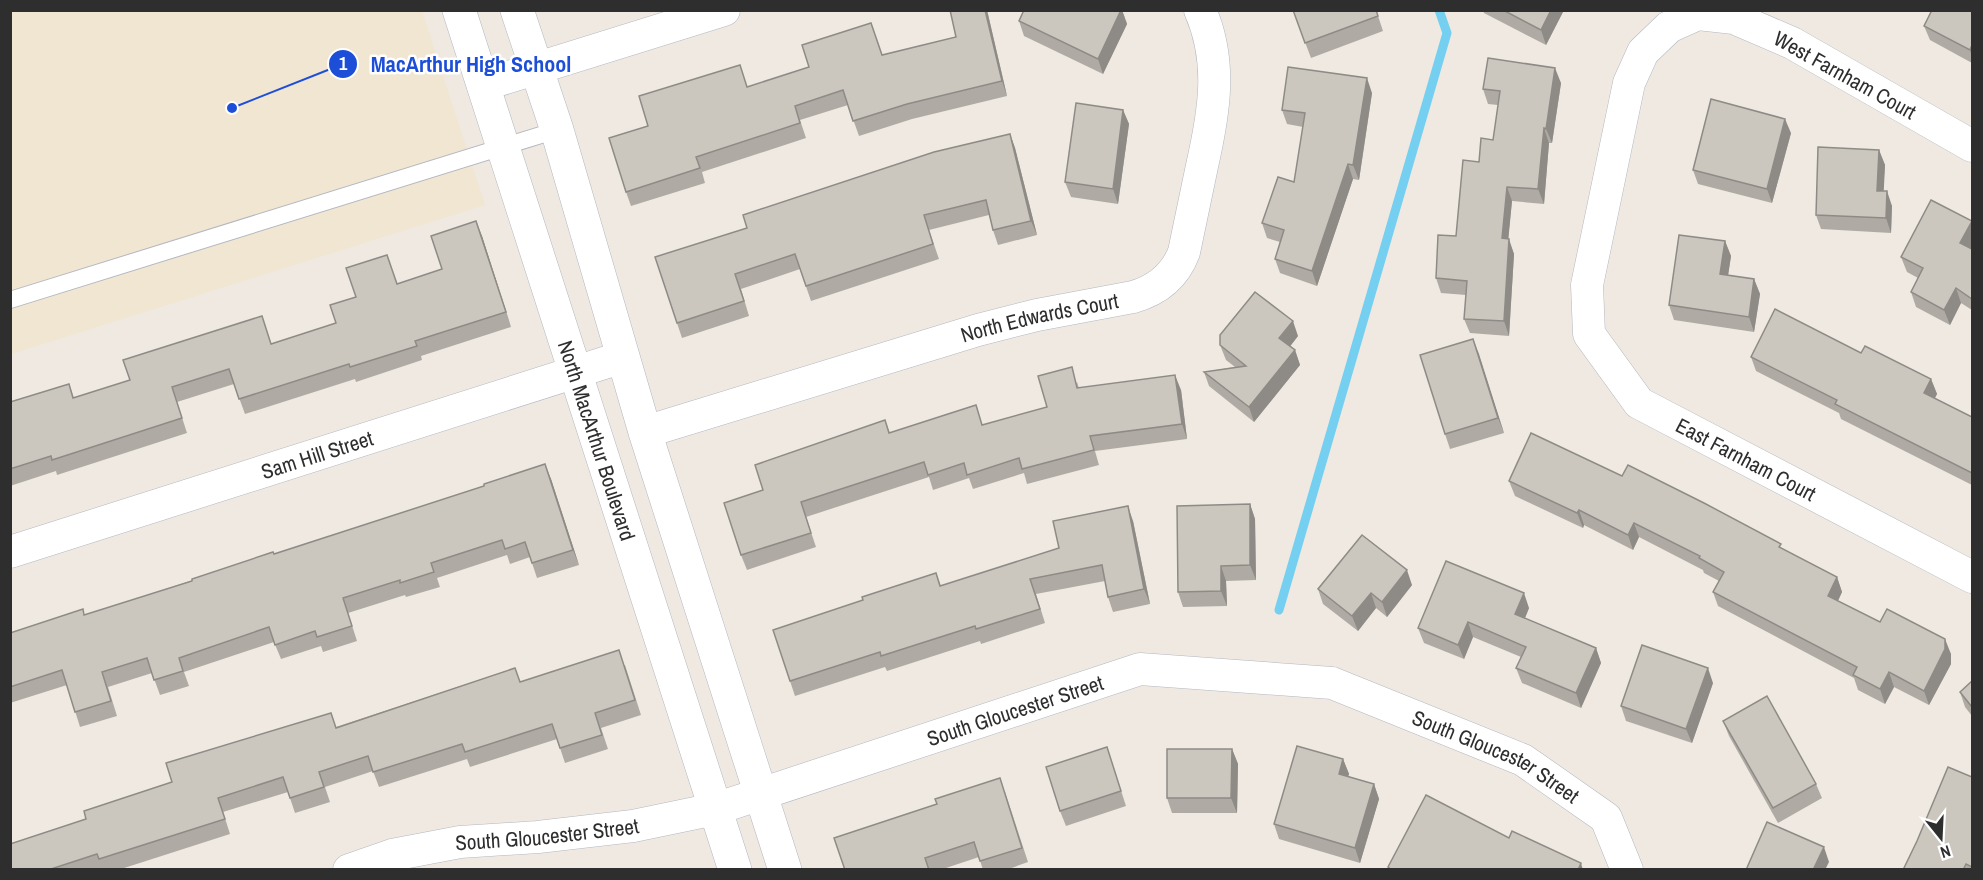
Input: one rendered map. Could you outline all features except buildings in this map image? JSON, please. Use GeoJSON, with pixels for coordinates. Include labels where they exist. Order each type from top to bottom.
{"type":"FeatureCollection","features":[{"type":"Feature","properties":{"kind":"main road","name":"North MacArthur Boulevard"},"geometry":{"type":"LineString","coordinates":[[459,10],[735,870]]}},
{"type":"Feature","properties":{"kind":"main road"},"geometry":{"type":"LineString","coordinates":[[517,10],[557,130],[645,432],[785,870]]}},
{"type":"Feature","properties":{"kind":"street"},"geometry":{"type":"LineString","coordinates":[[483,85],[724,10]]}},
{"type":"Feature","properties":{"kind":"street","name":"North Edwards Court"},"geometry":{"type":"LineString","coordinates":[[645,432],[978,330],[1036,315],[1133,297],[1162,283],[1176,269],[1184,252],[1214,108],[1214,59],[1201,12]]}},
{"type":"Feature","properties":{"kind":"street","name":"West Farnham Court"},"geometry":{"type":"LineString","coordinates":[[1587,285],[1629,83],[1643,52],[1669,27],[1698,14],[1734,18],[1792,43],[1972,146]]}},
{"type":"Feature","properties":{"kind":"street","name":"East Farnham Court"},"geometry":{"type":"LineString","coordinates":[[1587,285],[1589,334],[1639,403],[1972,577]]}},
{"type":"Feature","properties":{"kind":"street","name":"Sam Hill Street"},"geometry":{"type":"LineString","coordinates":[[10,552],[623,357]]}},
{"type":"Feature","properties":{"kind":"street","name":"South Gloucester Street"},"geometry":{"type":"LineString","coordinates":[[349,870],[392,855],[460,842],[538,837],[633,826],[715,808],[1140,669],[1332,683],[1523,760],[1606,818],[1628,867],[1627,870]]}},
{"type":"Feature","properties":{"kind":"lane"},"geometry":{"type":"LineString","coordinates":[[10,300],[557,130]]}},
{"type":"Feature","properties":{"kind":"shaded area"},"geometry":{"type":"Polygon","coordinates":[[[11,11],[422,11],[485,205],[11,354],[11,11]]]}},
{"type":"Feature","properties":{"kind":"waterway"},"geometry":{"type":"LineString","coordinates":[[1279,610],[1447,33],[1439,10]]}},
{"type":"Feature","properties":{"kind":"place","name":"MacArthur High School"},"geometry":{"type":"Point","coordinates":[232,108]}}]}
